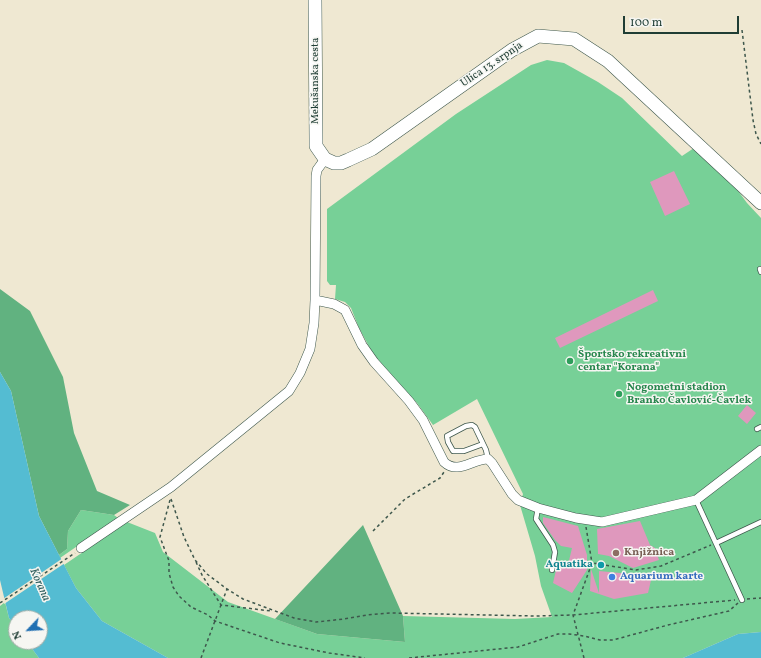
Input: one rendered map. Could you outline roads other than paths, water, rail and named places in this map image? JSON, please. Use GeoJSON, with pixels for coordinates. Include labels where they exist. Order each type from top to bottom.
{"type":"FeatureCollection","features":[{"type":"Feature","properties":{"kind":"street","name":"Mekušanska cesta"},"geometry":{"type":"LineString","coordinates":[[315,0],[316,146],[325,159]]}},
{"type":"Feature","properties":{"kind":"street","name":"Ulica 13. srpnja"},"geometry":{"type":"LineString","coordinates":[[325,159],[334,163],[341,163],[372,149],[512,50],[538,36],[574,39],[608,62],[761,203]]}},
{"type":"Feature","properties":{"kind":"street"},"geometry":{"type":"LineString","coordinates":[[81,548],[171,487],[289,391],[300,373],[310,349],[314,323],[315,300],[316,176],[317,170],[325,159]]}},
{"type":"Feature","properties":{"kind":"street"},"geometry":{"type":"LineString","coordinates":[[315,300],[334,304],[345,310],[362,345],[374,362],[409,401],[420,416],[444,462],[448,466],[455,468],[483,459],[488,459],[512,494],[518,500],[538,508],[576,518],[602,522],[696,500],[761,450]]}},
{"type":"Feature","properties":{"kind":"lane"},"geometry":{"type":"LineString","coordinates":[[483,444],[464,451],[453,451],[448,442],[447,436],[466,426],[472,425],[475,428],[483,444],[486,450],[488,459]]}},
{"type":"Feature","properties":{"kind":"lane"},"geometry":{"type":"LineString","coordinates":[[696,500],[742,600]]}},
{"type":"Feature","properties":{"kind":"lane"},"geometry":{"type":"LineString","coordinates":[[538,508],[536,519],[553,545],[555,552],[552,570]]}},
{"type":"Feature","properties":{"kind":"lane"},"geometry":{"type":"LineString","coordinates":[[716,543],[761,522]]}},
{"type":"Feature","properties":{"kind":"water","name":"Korana"},"geometry":{"type":"Polygon","coordinates":[[[0,372],[11,391],[39,516],[76,588],[102,621],[168,658],[39,658],[33,650],[48,650],[48,610],[8,610],[8,614],[0,580],[0,372]]]}},
{"type":"Feature","properties":{"kind":"water"},"geometry":{"type":"Polygon","coordinates":[[[761,632],[761,658],[683,658],[738,634],[761,632]]]}},
{"type":"Feature","properties":{"kind":"place","name":"Športsko rekreativni centar \"Korana\""},"geometry":{"type":"Point","coordinates":[570,361]}},
{"type":"Feature","properties":{"kind":"place","name":"Nogometni stadion Branko Čavlović-Čavlek"},"geometry":{"type":"Point","coordinates":[619,394]}},
{"type":"Feature","properties":{"kind":"place","name":"Knjižnica"},"geometry":{"type":"Point","coordinates":[616,553]}},
{"type":"Feature","properties":{"kind":"place","name":"Aquatika"},"geometry":{"type":"Point","coordinates":[601,565]}},
{"type":"Feature","properties":{"kind":"place","name":"Aquarium karte"},"geometry":{"type":"Point","coordinates":[612,577]}}]}
